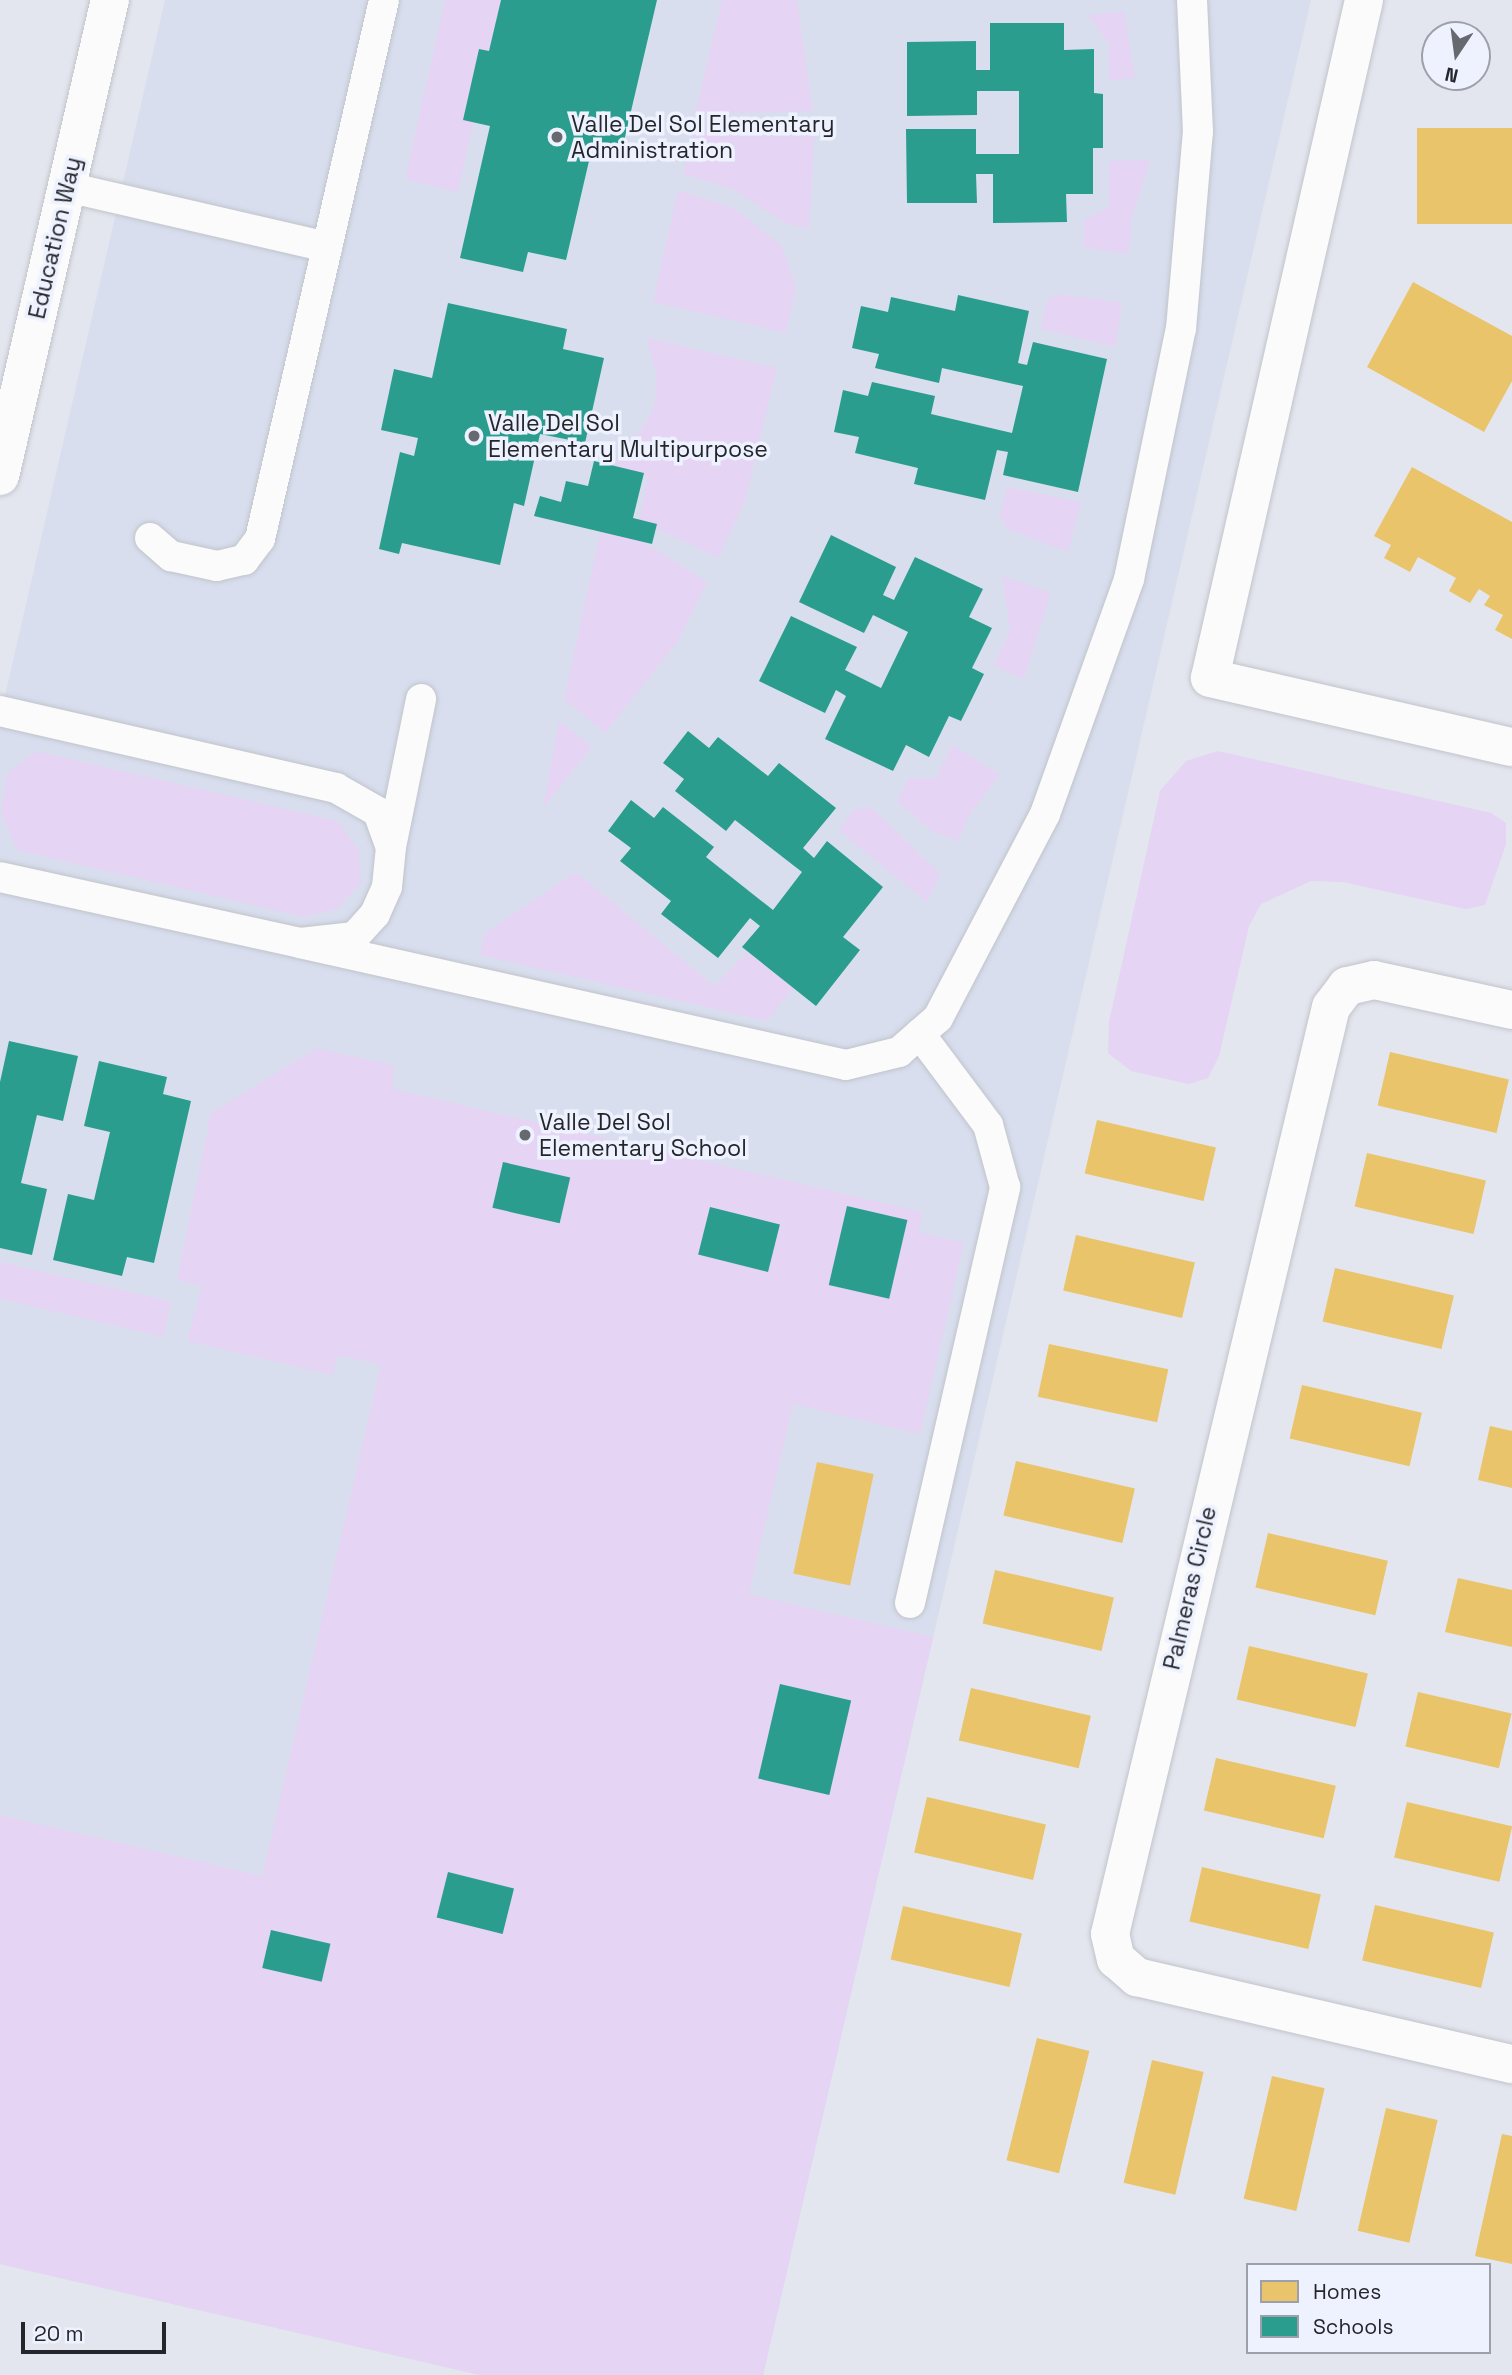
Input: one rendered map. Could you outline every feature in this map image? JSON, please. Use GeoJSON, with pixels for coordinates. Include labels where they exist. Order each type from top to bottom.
{"type":"FeatureCollection","features":[{"type":"Feature","properties":{"kind":"street","name":"Education Way"},"geometry":{"type":"LineString","coordinates":[[0,476],[110,0]]}},
{"type":"Feature","properties":{"kind":"street"},"geometry":{"type":"LineString","coordinates":[[1364,0],[1210,678],[1512,747]]}},
{"type":"Feature","properties":{"kind":"street","name":"Palmeras Circle"},"geometry":{"type":"LineString","coordinates":[[1512,1010],[1374,980],[1347,986],[1331,1007],[1110,1934],[1116,1959],[1137,1977],[1512,2064]]}},
{"type":"Feature","properties":{"kind":"lane"},"geometry":{"type":"LineString","coordinates":[[149,538],[171,555],[217,566],[244,560],[260,539],[384,0]]}},
{"type":"Feature","properties":{"kind":"lane"},"geometry":{"type":"LineString","coordinates":[[0,877],[846,1065],[899,1052],[938,1018],[990,929],[1045,814],[1129,579],[1181,329],[1198,132],[1192,0]]}},
{"type":"Feature","properties":{"kind":"lane"},"geometry":{"type":"LineString","coordinates":[[67,187],[327,247]]}},
{"type":"Feature","properties":{"kind":"lane"},"geometry":{"type":"LineString","coordinates":[[300,943],[354,937],[375,914],[387,887],[391,847],[421,699]]}},
{"type":"Feature","properties":{"kind":"lane"},"geometry":{"type":"LineString","coordinates":[[0,711],[336,788],[378,812],[391,847]]}},
{"type":"Feature","properties":{"kind":"lane"},"geometry":{"type":"LineString","coordinates":[[910,1603],[1005,1187],[988,1125],[920,1034]]}},
{"type":"Feature","properties":{"kind":"shaded area","name":"Valle Del Sol Elementary School"},"geometry":{"type":"Polygon","coordinates":[[[165,0],[1311,0],[763,2375],[480,2375],[0,2264],[0,717],[165,0]]]}},
{"type":"Feature","properties":{"kind":"shaded area"},"geometry":{"type":"Polygon","coordinates":[[[445,0],[501,0],[489,51],[479,49],[463,119],[473,122],[458,192],[405,179],[445,0]]]}},
{"type":"Feature","properties":{"kind":"shaded area"},"geometry":{"type":"Polygon","coordinates":[[[722,0],[797,0],[813,111],[695,114],[722,0]]]}},
{"type":"Feature","properties":{"kind":"shaded area"},"geometry":{"type":"Polygon","coordinates":[[[1124,11],[1135,78],[1109,80],[1109,44],[1088,15],[1124,11]]]}},
{"type":"Feature","properties":{"kind":"shaded area"},"geometry":{"type":"Polygon","coordinates":[[[693,132],[815,133],[809,229],[785,223],[732,189],[683,174],[693,132]]]}},
{"type":"Feature","properties":{"kind":"shaded area"},"geometry":{"type":"Polygon","coordinates":[[[1150,160],[1131,221],[1129,254],[1084,248],[1084,220],[1109,206],[1109,161],[1150,160]]]}},
{"type":"Feature","properties":{"kind":"shaded area"},"geometry":{"type":"Polygon","coordinates":[[[678,190],[734,208],[782,246],[796,287],[786,333],[653,302],[678,190]]]}},
{"type":"Feature","properties":{"kind":"shaded area"},"geometry":{"type":"Polygon","coordinates":[[[1056,294],[1122,302],[1116,347],[1041,329],[1046,302],[1056,294]]]}},
{"type":"Feature","properties":{"kind":"shaded area"},"geometry":{"type":"Polygon","coordinates":[[[647,338],[777,368],[745,501],[718,558],[639,520],[648,476],[615,469],[620,444],[640,432],[654,407],[657,379],[647,338]]]}},
{"type":"Feature","properties":{"kind":"shaded area"},"geometry":{"type":"Polygon","coordinates":[[[1007,487],[1081,502],[1068,552],[1007,529],[1000,514],[1007,487]]]}},
{"type":"Feature","properties":{"kind":"shaded area"},"geometry":{"type":"Polygon","coordinates":[[[601,528],[636,537],[707,582],[679,640],[605,733],[564,699],[601,528]]]}},
{"type":"Feature","properties":{"kind":"shaded area"},"geometry":{"type":"Polygon","coordinates":[[[1002,576],[1051,593],[1024,679],[994,666],[1010,630],[1002,576]]]}},
{"type":"Feature","properties":{"kind":"shaded area"},"geometry":{"type":"Polygon","coordinates":[[[559,721],[592,747],[543,808],[559,721]]]}},
{"type":"Feature","properties":{"kind":"shaded area"},"geometry":{"type":"Polygon","coordinates":[[[952,745],[1000,774],[967,819],[959,841],[933,832],[897,801],[909,778],[936,778],[952,745]]]}},
{"type":"Feature","properties":{"kind":"shaded area"},"geometry":{"type":"Polygon","coordinates":[[[36,751],[338,821],[359,850],[361,883],[337,909],[304,917],[17,850],[1,813],[7,774],[36,751]]]}},
{"type":"Feature","properties":{"kind":"shaded area"},"geometry":{"type":"Polygon","coordinates":[[[1218,751],[1491,813],[1506,823],[1506,844],[1485,905],[1466,909],[1343,882],[1311,881],[1261,904],[1249,926],[1219,1056],[1208,1078],[1189,1084],[1131,1071],[1108,1053],[1109,1022],[1160,791],[1186,761],[1218,751]]]}},
{"type":"Feature","properties":{"kind":"shaded area"},"geometry":{"type":"Polygon","coordinates":[[[871,807],[940,874],[927,902],[839,831],[853,810],[871,807]]]}},
{"type":"Feature","properties":{"kind":"shaded area"},"geometry":{"type":"Polygon","coordinates":[[[576,872],[714,986],[747,952],[794,988],[767,1021],[480,955],[485,933],[576,872]]]}},
{"type":"Feature","properties":{"kind":"shaded area"},"geometry":{"type":"Polygon","coordinates":[[[317,1048],[394,1066],[393,1089],[923,1212],[919,1232],[964,1243],[920,1434],[793,1404],[749,1594],[933,1637],[763,2375],[480,2375],[0,2264],[0,1815],[262,1876],[381,1365],[338,1355],[333,1375],[187,1341],[202,1286],[177,1280],[211,1113],[317,1048]]]}},
{"type":"Feature","properties":{"kind":"shaded area"},"geometry":{"type":"Polygon","coordinates":[[[0,1262],[171,1302],[163,1337],[0,1299],[0,1262]]]}},
{"type":"Feature","properties":{"kind":"building: Homes"},"geometry":{"type":"Polygon","coordinates":[[[1417,128],[1512,128],[1512,224],[1417,224],[1417,128]]]}},
{"type":"Feature","properties":{"kind":"building: Homes"},"geometry":{"type":"Polygon","coordinates":[[[1413,282],[1512,336],[1512,381],[1484,432],[1367,367],[1413,282]]]}},
{"type":"Feature","properties":{"kind":"building: Homes"},"geometry":{"type":"Polygon","coordinates":[[[1412,467],[1512,522],[1512,639],[1495,630],[1503,615],[1484,605],[1490,596],[1479,589],[1470,603],[1449,591],[1456,578],[1418,557],[1410,572],[1384,558],[1391,545],[1374,536],[1412,467]]]}},
{"type":"Feature","properties":{"kind":"building: Homes"},"geometry":{"type":"Polygon","coordinates":[[[1390,1052],[1509,1079],[1497,1133],[1378,1106],[1390,1052]]]}},
{"type":"Feature","properties":{"kind":"building: Homes"},"geometry":{"type":"Polygon","coordinates":[[[1097,1120],[1216,1147],[1204,1201],[1085,1174],[1097,1120]]]}},
{"type":"Feature","properties":{"kind":"building: Homes"},"geometry":{"type":"Polygon","coordinates":[[[1367,1153],[1486,1180],[1474,1234],[1355,1207],[1367,1153]]]}},
{"type":"Feature","properties":{"kind":"building: Homes"},"geometry":{"type":"Polygon","coordinates":[[[1076,1235],[1195,1262],[1182,1318],[1063,1291],[1076,1235]]]}},
{"type":"Feature","properties":{"kind":"building: Homes"},"geometry":{"type":"Polygon","coordinates":[[[1335,1268],[1454,1295],[1442,1349],[1323,1322],[1335,1268]]]}},
{"type":"Feature","properties":{"kind":"building: Homes"},"geometry":{"type":"Polygon","coordinates":[[[1049,1344],[1168,1369],[1157,1422],[1038,1397],[1049,1344]]]}},
{"type":"Feature","properties":{"kind":"building: Homes"},"geometry":{"type":"Polygon","coordinates":[[[1302,1385],[1422,1413],[1409,1466],[1290,1439],[1302,1385]]]}},
{"type":"Feature","properties":{"kind":"building: Homes"},"geometry":{"type":"Polygon","coordinates":[[[1490,1426],[1512,1431],[1512,1488],[1478,1480],[1490,1426]]]}},
{"type":"Feature","properties":{"kind":"building: Homes"},"geometry":{"type":"Polygon","coordinates":[[[1016,1461],[1135,1488],[1122,1543],[1003,1516],[1016,1461]]]}},
{"type":"Feature","properties":{"kind":"building: Homes"},"geometry":{"type":"Polygon","coordinates":[[[817,1462],[874,1474],[850,1586],[793,1574],[817,1462]]]}},
{"type":"Feature","properties":{"kind":"building: Homes"},"geometry":{"type":"Polygon","coordinates":[[[1268,1533],[1388,1561],[1375,1615],[1255,1588],[1268,1533]]]}},
{"type":"Feature","properties":{"kind":"building: Homes"},"geometry":{"type":"Polygon","coordinates":[[[995,1570],[1114,1597],[1102,1651],[983,1624],[995,1570]]]}},
{"type":"Feature","properties":{"kind":"building: Homes"},"geometry":{"type":"Polygon","coordinates":[[[1458,1578],[1512,1590],[1512,1647],[1445,1632],[1458,1578]]]}},
{"type":"Feature","properties":{"kind":"building: Homes"},"geometry":{"type":"Polygon","coordinates":[[[1249,1646],[1368,1673],[1356,1727],[1237,1700],[1249,1646]]]}},
{"type":"Feature","properties":{"kind":"building: Homes"},"geometry":{"type":"Polygon","coordinates":[[[971,1688],[1091,1716],[1079,1768],[959,1741],[971,1688]]]}},
{"type":"Feature","properties":{"kind":"building: Homes"},"geometry":{"type":"Polygon","coordinates":[[[1418,1692],[1512,1714],[1499,1768],[1405,1747],[1418,1692]]]}},
{"type":"Feature","properties":{"kind":"building: Homes"},"geometry":{"type":"Polygon","coordinates":[[[1216,1758],[1336,1786],[1324,1838],[1204,1811],[1216,1758]]]}},
{"type":"Feature","properties":{"kind":"building: Homes"},"geometry":{"type":"Polygon","coordinates":[[[927,1797],[1046,1824],[1033,1880],[914,1853],[927,1797]]]}},
{"type":"Feature","properties":{"kind":"building: Homes"},"geometry":{"type":"Polygon","coordinates":[[[1407,1802],[1512,1826],[1499,1882],[1394,1858],[1407,1802]]]}},
{"type":"Feature","properties":{"kind":"building: Homes"},"geometry":{"type":"Polygon","coordinates":[[[1202,1867],[1321,1894],[1308,1949],[1189,1922],[1202,1867]]]}},
{"type":"Feature","properties":{"kind":"building: Homes"},"geometry":{"type":"Polygon","coordinates":[[[1375,1905],[1494,1932],[1481,1988],[1362,1961],[1375,1905]]]}},
{"type":"Feature","properties":{"kind":"building: Homes"},"geometry":{"type":"Polygon","coordinates":[[[903,1906],[1022,1933],[1010,1987],[891,1960],[903,1906]]]}},
{"type":"Feature","properties":{"kind":"building: Homes"},"geometry":{"type":"Polygon","coordinates":[[[1037,2038],[1089,2051],[1059,2173],[1007,2160],[1037,2038]]]}},
{"type":"Feature","properties":{"kind":"building: Homes"},"geometry":{"type":"Polygon","coordinates":[[[1152,2060],[1204,2072],[1175,2195],[1124,2183],[1152,2060]]]}},
{"type":"Feature","properties":{"kind":"building: Homes"},"geometry":{"type":"Polygon","coordinates":[[[1272,2076],[1325,2088],[1296,2211],[1244,2199],[1272,2076]]]}},
{"type":"Feature","properties":{"kind":"building: Homes"},"geometry":{"type":"Polygon","coordinates":[[[1386,2108],[1438,2120],[1409,2243],[1358,2231],[1386,2108]]]}},
{"type":"Feature","properties":{"kind":"building: Homes"},"geometry":{"type":"Polygon","coordinates":[[[1502,2134],[1512,2136],[1512,2264],[1475,2256],[1502,2134]]]}},
{"type":"Feature","properties":{"kind":"building: Schools","name":"Valle Del Sol Elementary Administration"},"geometry":{"type":"Polygon","coordinates":[[[501,0],[657,0],[621,154],[592,148],[566,260],[528,252],[523,272],[460,258],[490,126],[463,120],[479,49],[489,51],[501,0]]]}},
{"type":"Feature","properties":{"kind":"building: Schools"},"geometry":{"type":"Polygon","coordinates":[[[990,23],[1064,23],[1064,50],[1094,49],[1094,93],[1103,94],[1103,148],[1093,148],[1093,194],[1066,194],[1067,222],[993,223],[993,174],[976,174],[977,203],[907,203],[906,129],[976,129],[976,154],[1019,154],[1019,91],[977,91],[977,115],[907,116],[907,42],[976,41],[976,70],[990,70],[990,23]]]}},
{"type":"Feature","properties":{"kind":"building: Schools"},"geometry":{"type":"Polygon","coordinates":[[[958,295],[1029,311],[1018,363],[1027,365],[1033,342],[1107,359],[1078,492],[1003,475],[1008,452],[997,450],[985,500],[914,484],[918,468],[855,453],[859,437],[834,432],[843,390],[868,396],[872,382],[935,396],[931,414],[1012,433],[1023,386],[942,368],[939,383],[875,368],[879,354],[852,348],[861,306],[888,312],[891,297],[955,311],[958,295]]]}},
{"type":"Feature","properties":{"kind":"building: Schools","name":"Valle Del Sol Elementary Multipurpose"},"geometry":{"type":"Polygon","coordinates":[[[448,303],[567,329],[563,349],[604,358],[585,443],[540,434],[524,506],[514,503],[500,565],[402,543],[399,554],[379,549],[400,452],[414,456],[418,438],[381,430],[394,369],[432,378],[448,303]]]}},
{"type":"Feature","properties":{"kind":"building: Schools"},"geometry":{"type":"Polygon","coordinates":[[[594,461],[644,473],[633,518],[657,524],[652,544],[534,516],[540,496],[561,502],[566,481],[588,486],[594,461]]]}},
{"type":"Feature","properties":{"kind":"building: Schools"},"geometry":{"type":"Polygon","coordinates":[[[831,535],[896,567],[883,595],[894,600],[915,557],[983,589],[969,617],[992,628],[972,668],[984,674],[961,721],[949,716],[929,757],[906,745],[893,771],[825,739],[846,696],[836,690],[825,713],[759,681],[791,616],[857,647],[845,670],[881,688],[908,632],[873,615],[864,633],[799,602],[831,535]]]}},
{"type":"Feature","properties":{"kind":"building: Schools"},"geometry":{"type":"Polygon","coordinates":[[[688,731],[709,748],[718,737],[768,776],[779,763],[836,808],[803,848],[814,858],[827,841],[883,887],[843,937],[860,950],[816,1006],[742,947],[760,926],[750,918],[718,958],[661,914],[671,901],[620,861],[631,848],[608,831],[631,800],[654,818],[663,807],[714,847],[706,857],[773,910],[802,872],[735,820],[726,831],[675,791],[684,779],[663,763],[688,731]]]}},
{"type":"Feature","properties":{"kind":"building: Schools"},"geometry":{"type":"Polygon","coordinates":[[[9,1041],[78,1056],[63,1121],[37,1115],[21,1183],[47,1189],[32,1255],[0,1248],[0,1082],[9,1041]]]}},
{"type":"Feature","properties":{"kind":"building: Schools"},"geometry":{"type":"Polygon","coordinates":[[[99,1061],[167,1077],[163,1094],[191,1101],[154,1263],[127,1257],[122,1276],[53,1260],[68,1194],[94,1200],[110,1132],[84,1126],[99,1061]]]}},
{"type":"Feature","properties":{"kind":"building: Schools"},"geometry":{"type":"Polygon","coordinates":[[[503,1162],[570,1178],[560,1223],[492,1208],[503,1162]]]}},
{"type":"Feature","properties":{"kind":"building: Schools"},"geometry":{"type":"Polygon","coordinates":[[[847,1206],[907,1220],[889,1299],[829,1285],[847,1206]]]}},
{"type":"Feature","properties":{"kind":"building: Schools"},"geometry":{"type":"Polygon","coordinates":[[[710,1207],[780,1224],[768,1272],[698,1255],[710,1207]]]}},
{"type":"Feature","properties":{"kind":"building: Schools"},"geometry":{"type":"Polygon","coordinates":[[[780,1684],[851,1700],[829,1795],[758,1779],[780,1684]]]}},
{"type":"Feature","properties":{"kind":"building: Schools"},"geometry":{"type":"Polygon","coordinates":[[[448,1872],[514,1888],[503,1934],[437,1918],[448,1872]]]}},
{"type":"Feature","properties":{"kind":"building: Schools"},"geometry":{"type":"Polygon","coordinates":[[[271,1930],[330,1944],[322,1982],[262,1968],[271,1930]]]}},
{"type":"Feature","properties":{"kind":"place","name":"Valle Del Sol Elementary Administration"},"geometry":{"type":"Point","coordinates":[557,137]}},
{"type":"Feature","properties":{"kind":"place","name":"Valle Del Sol Elementary Multipurpose"},"geometry":{"type":"Point","coordinates":[474,436]}},
{"type":"Feature","properties":{"kind":"place","name":"Valle Del Sol Elementary School"},"geometry":{"type":"Point","coordinates":[525,1135]}}]}
